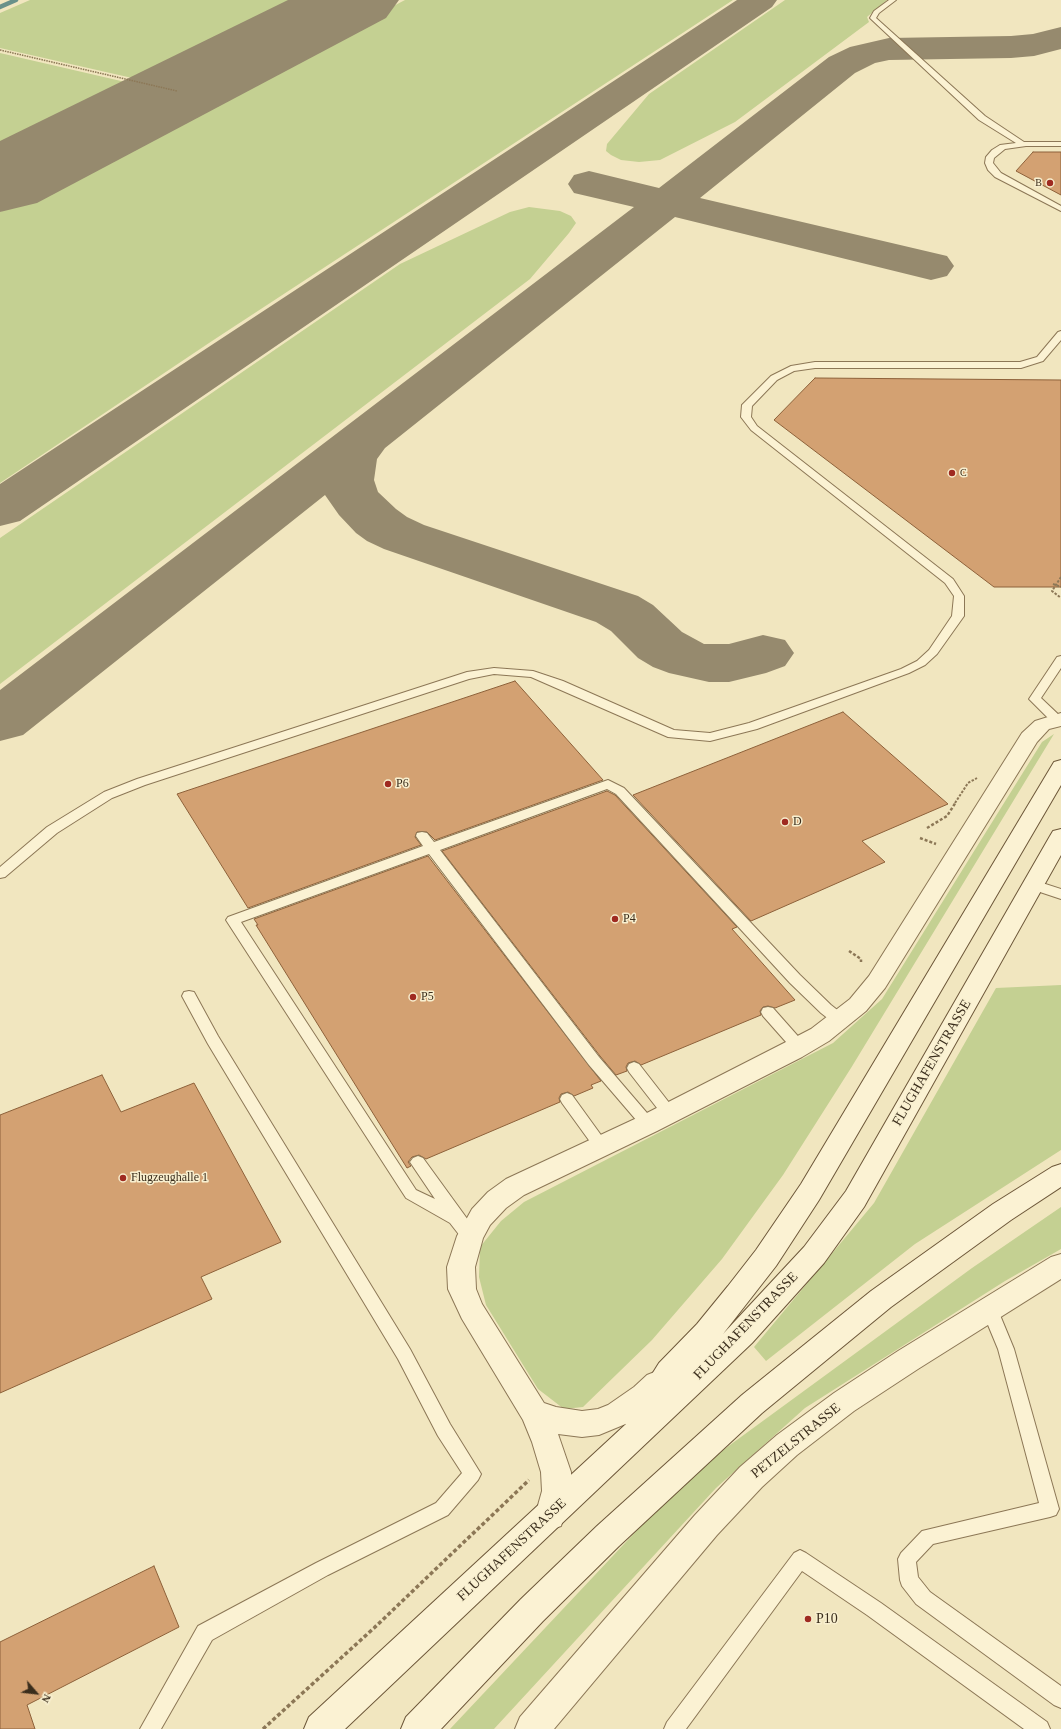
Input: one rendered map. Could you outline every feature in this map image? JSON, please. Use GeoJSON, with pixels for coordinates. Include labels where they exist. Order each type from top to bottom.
{"type":"FeatureCollection","features":[{"type":"Feature","properties":{"kind":"main road"},"geometry":{"type":"LineString","coordinates":[[550,1516],[557,1491],[556,1472],[547,1442],[534,1412],[472,1311],[462,1289],[461,1267],[463,1227],[480,1217],[496,1200],[515,1187],[648,1124],[799,1047],[820,1035],[858,1005],[877,982],[1029,738],[1042,725],[1059,720]]}},
{"type":"Feature","properties":{"kind":"main road","name":"FLUGHAFENSTRASSE"},"geometry":{"type":"LineString","coordinates":[[669,1372],[707,1333],[766,1258],[810,1192],[1061,767]]}},
{"type":"Feature","properties":{"kind":"main road","name":"FLUGHAFENSTRASSE"},"geometry":{"type":"LineString","coordinates":[[321,1729],[463,1594],[550,1516],[742,1334],[794,1278],[836,1226],[855,1198],[1061,836]]}},
{"type":"Feature","properties":{"kind":"main road"},"geometry":{"type":"LineString","coordinates":[[418,1729],[542,1599],[608,1536],[752,1404],[881,1299],[1002,1212],[1061,1174]]}},
{"type":"Feature","properties":{"kind":"main road","name":"PETZELSTRASSE"},"geometry":{"type":"LineString","coordinates":[[532,1729],[706,1525],[751,1477],[787,1445],[844,1402],[989,1308],[1061,1265]]}},
{"type":"Feature","properties":{"kind":"main road"},"geometry":{"type":"LineString","coordinates":[[534,1412],[556,1420],[582,1424],[599,1422],[618,1414],[644,1396],[669,1372]]}},
{"type":"Feature","properties":{"kind":"main road"},"geometry":{"type":"LineString","coordinates":[[623,1447],[669,1372]]}},
{"type":"Feature","properties":{"kind":"lane"},"geometry":{"type":"LineString","coordinates":[[893,0],[876,12],[873,18],[982,118],[1022,144]]}},
{"type":"Feature","properties":{"kind":"lane"},"geometry":{"type":"LineString","coordinates":[[1061,144],[1022,144],[1003,147],[990,157],[989,163],[991,168],[998,175],[1061,209]]}},
{"type":"Feature","properties":{"kind":"lane"},"geometry":{"type":"LineString","coordinates":[[0,874],[52,830],[108,794],[467,676],[494,671],[533,674],[672,734],[710,736],[753,726],[905,671],[921,663],[933,652],[958,616],[959,596],[949,581],[754,428],[746,418],[747,405],[774,378],[791,368],[815,365],[1021,365],[1040,359],[1061,334]]}},
{"type":"Feature","properties":{"kind":"lane"},"geometry":{"type":"LineString","coordinates":[[1059,720],[1035,699],[1061,659]]}},
{"type":"Feature","properties":{"kind":"lane"},"geometry":{"type":"LineString","coordinates":[[463,1227],[410,1194],[233,920],[608,784],[620,791],[795,979],[826,1009],[840,1020]]}},
{"type":"Feature","properties":{"kind":"lane"},"geometry":{"type":"LineString","coordinates":[[422,836],[594,1061],[648,1124]]}},
{"type":"Feature","properties":{"kind":"lane"},"geometry":{"type":"LineString","coordinates":[[1034,885],[1061,894]]}},
{"type":"Feature","properties":{"kind":"lane"},"geometry":{"type":"LineString","coordinates":[[150,1729],[205,1633],[322,1569],[442,1509],[472,1474],[444,1430],[404,1354],[325,1226],[188,996]]}},
{"type":"Feature","properties":{"kind":"lane"},"geometry":{"type":"LineString","coordinates":[[768,1012],[799,1047]]}},
{"type":"Feature","properties":{"kind":"lane"},"geometry":{"type":"LineString","coordinates":[[634,1068],[669,1113]]}},
{"type":"Feature","properties":{"kind":"lane"},"geometry":{"type":"LineString","coordinates":[[567,1099],[601,1146]]}},
{"type":"Feature","properties":{"kind":"lane"},"geometry":{"type":"LineString","coordinates":[[418,1162],[463,1227]]}},
{"type":"Feature","properties":{"kind":"lane"},"geometry":{"type":"LineString","coordinates":[[989,1308],[1006,1349],[1055,1508],[928,1537],[907,1559],[909,1580],[923,1598],[1061,1698]]}},
{"type":"Feature","properties":{"kind":"lane"},"geometry":{"type":"LineString","coordinates":[[674,1729],[800,1559],[874,1609],[1040,1729]]}},
{"type":"Feature","properties":{"kind":"path"},"geometry":{"type":"LineString","coordinates":[[0,50],[177,91]]}},
{"type":"Feature","properties":{"kind":"path"},"geometry":{"type":"LineString","coordinates":[[1061,578],[1052,591],[1061,598]]}},
{"type":"Feature","properties":{"kind":"path"},"geometry":{"type":"LineString","coordinates":[[1053,584],[1061,587]]}},
{"type":"Feature","properties":{"kind":"path"},"geometry":{"type":"LineString","coordinates":[[849,951],[861,959],[862,969]]}},
{"type":"Feature","properties":{"kind":"path"},"geometry":{"type":"LineString","coordinates":[[263,1729],[374,1628],[533,1476]]}},
{"type":"Feature","properties":{"kind":"green space"},"geometry":{"type":"Polygon","coordinates":[[[30,0],[305,0],[141,80],[0,48],[0,13],[30,0]]]}},
{"type":"Feature","properties":{"kind":"green space"},"geometry":{"type":"Polygon","coordinates":[[[405,0],[733,0],[212,341],[0,483],[0,212],[405,0]]]}},
{"type":"Feature","properties":{"kind":"green space"},"geometry":{"type":"Polygon","coordinates":[[[785,0],[887,0],[867,17],[869,22],[735,122],[660,160],[639,162],[621,160],[606,151],[607,144],[649,94],[785,0]]]}},
{"type":"Feature","properties":{"kind":"green space"},"geometry":{"type":"Polygon","coordinates":[[[0,53],[134,84],[0,150],[0,53]]]}},
{"type":"Feature","properties":{"kind":"green space"},"geometry":{"type":"Polygon","coordinates":[[[529,207],[560,211],[571,216],[576,223],[530,279],[0,684],[0,538],[400,264],[510,212],[529,207]]]}},
{"type":"Feature","properties":{"kind":"green space"},"geometry":{"type":"Polygon","coordinates":[[[1054,734],[851,1068],[783,1175],[722,1259],[652,1340],[583,1407],[564,1409],[538,1389],[486,1305],[479,1277],[480,1247],[501,1221],[524,1202],[833,1043],[882,999],[1042,742],[1054,734]]]}},
{"type":"Feature","properties":{"kind":"green space"},"geometry":{"type":"Polygon","coordinates":[[[1061,985],[1061,1150],[915,1244],[766,1361],[754,1347],[874,1203],[996,988],[1061,985]]]}},
{"type":"Feature","properties":{"kind":"green space"},"geometry":{"type":"Polygon","coordinates":[[[1061,1207],[1061,1249],[1005,1281],[805,1408],[716,1488],[494,1729],[450,1729],[689,1475],[972,1268],[1061,1207]]]}},
{"type":"Feature","properties":{"kind":"building","name":"B"},"geometry":{"type":"Polygon","coordinates":[[[1033,152],[1061,152],[1061,195],[1016,171],[1033,152]]]}},
{"type":"Feature","properties":{"kind":"building","name":"C"},"geometry":{"type":"Polygon","coordinates":[[[815,378],[1061,380],[1061,587],[994,587],[774,420],[815,378]]]}},
{"type":"Feature","properties":{"kind":"building","name":"P6"},"geometry":{"type":"Polygon","coordinates":[[[515,681],[603,780],[435,840],[427,832],[417,832],[415,837],[421,845],[248,908],[177,794],[515,681]]]}},
{"type":"Feature","properties":{"kind":"building","name":"D"},"geometry":{"type":"Polygon","coordinates":[[[843,712],[948,804],[862,841],[885,862],[751,921],[633,795],[843,712]]]}},
{"type":"Feature","properties":{"kind":"building","name":"P4"},"geometry":{"type":"Polygon","coordinates":[[[607,791],[615,795],[737,927],[732,929],[795,1000],[775,1008],[768,1006],[763,1007],[760,1011],[761,1015],[641,1065],[635,1061],[628,1063],[626,1067],[627,1071],[616,1075],[442,851],[607,791]]]}},
{"type":"Feature","properties":{"kind":"building","name":"P5"},"geometry":{"type":"Polygon","coordinates":[[[428,856],[601,1081],[591,1085],[593,1088],[574,1096],[568,1092],[561,1094],[559,1098],[560,1102],[426,1159],[419,1155],[412,1157],[408,1162],[411,1166],[407,1168],[256,925],[258,925],[254,919],[428,856]]]}},
{"type":"Feature","properties":{"kind":"building","name":"Flugzeughalle 1"},"geometry":{"type":"Polygon","coordinates":[[[102,1075],[121,1112],[194,1083],[281,1242],[201,1277],[212,1299],[0,1393],[0,1115],[102,1075]]]}},
{"type":"Feature","properties":{"kind":"building"},"geometry":{"type":"Polygon","coordinates":[[[154,1566],[179,1627],[27,1705],[35,1729],[0,1729],[0,1642],[154,1566]]]}},
{"type":"Feature","properties":{"kind":"waterway"},"geometry":{"type":"LineString","coordinates":[[0,7],[16,0]]}},
{"type":"Feature","properties":{"kind":"taxiway"},"geometry":{"type":"LineString","coordinates":[[0,509],[760,0]]}},
{"type":"Feature","properties":{"kind":"taxiway"},"geometry":{"type":"LineString","coordinates":[[667,203],[842,65],[863,55],[889,49],[1011,47],[1034,45],[1061,38]]}},
{"type":"Feature","properties":{"kind":"taxiway"},"geometry":{"type":"LineString","coordinates":[[589,184],[667,203]]}},
{"type":"Feature","properties":{"kind":"taxiway"},"geometry":{"type":"LineString","coordinates":[[0,721],[667,203]]}},
{"type":"Feature","properties":{"kind":"taxiway"},"geometry":{"type":"LineString","coordinates":[[667,203],[931,266]]}},
{"type":"Feature","properties":{"kind":"taxiway"},"geometry":{"type":"LineString","coordinates":[[366,437],[350,458],[347,480],[351,493],[358,503],[376,521],[387,529],[404,537],[617,609],[632,618],[660,645],[675,654],[691,660],[709,663],[729,663],[744,660],[763,653]]}},
{"type":"Feature","properties":{"kind":"runway"},"geometry":{"type":"LineString","coordinates":[[0,181],[356,0]]}},
{"type":"Feature","properties":{"kind":"place","name":"B"},"geometry":{"type":"Point","coordinates":[1050,183]}},
{"type":"Feature","properties":{"kind":"place","name":"C"},"geometry":{"type":"Point","coordinates":[952,473]}},
{"type":"Feature","properties":{"kind":"place","name":"P6"},"geometry":{"type":"Point","coordinates":[388,784]}},
{"type":"Feature","properties":{"kind":"place","name":"D"},"geometry":{"type":"Point","coordinates":[785,822]}},
{"type":"Feature","properties":{"kind":"place","name":"P4"},"geometry":{"type":"Point","coordinates":[615,919]}},
{"type":"Feature","properties":{"kind":"place","name":"P5"},"geometry":{"type":"Point","coordinates":[413,997]}},
{"type":"Feature","properties":{"kind":"place","name":"Flugzeughalle 1"},"geometry":{"type":"Point","coordinates":[123,1178]}},
{"type":"Feature","properties":{"kind":"place","name":"P10"},"geometry":{"type":"Point","coordinates":[808,1619]}}]}
